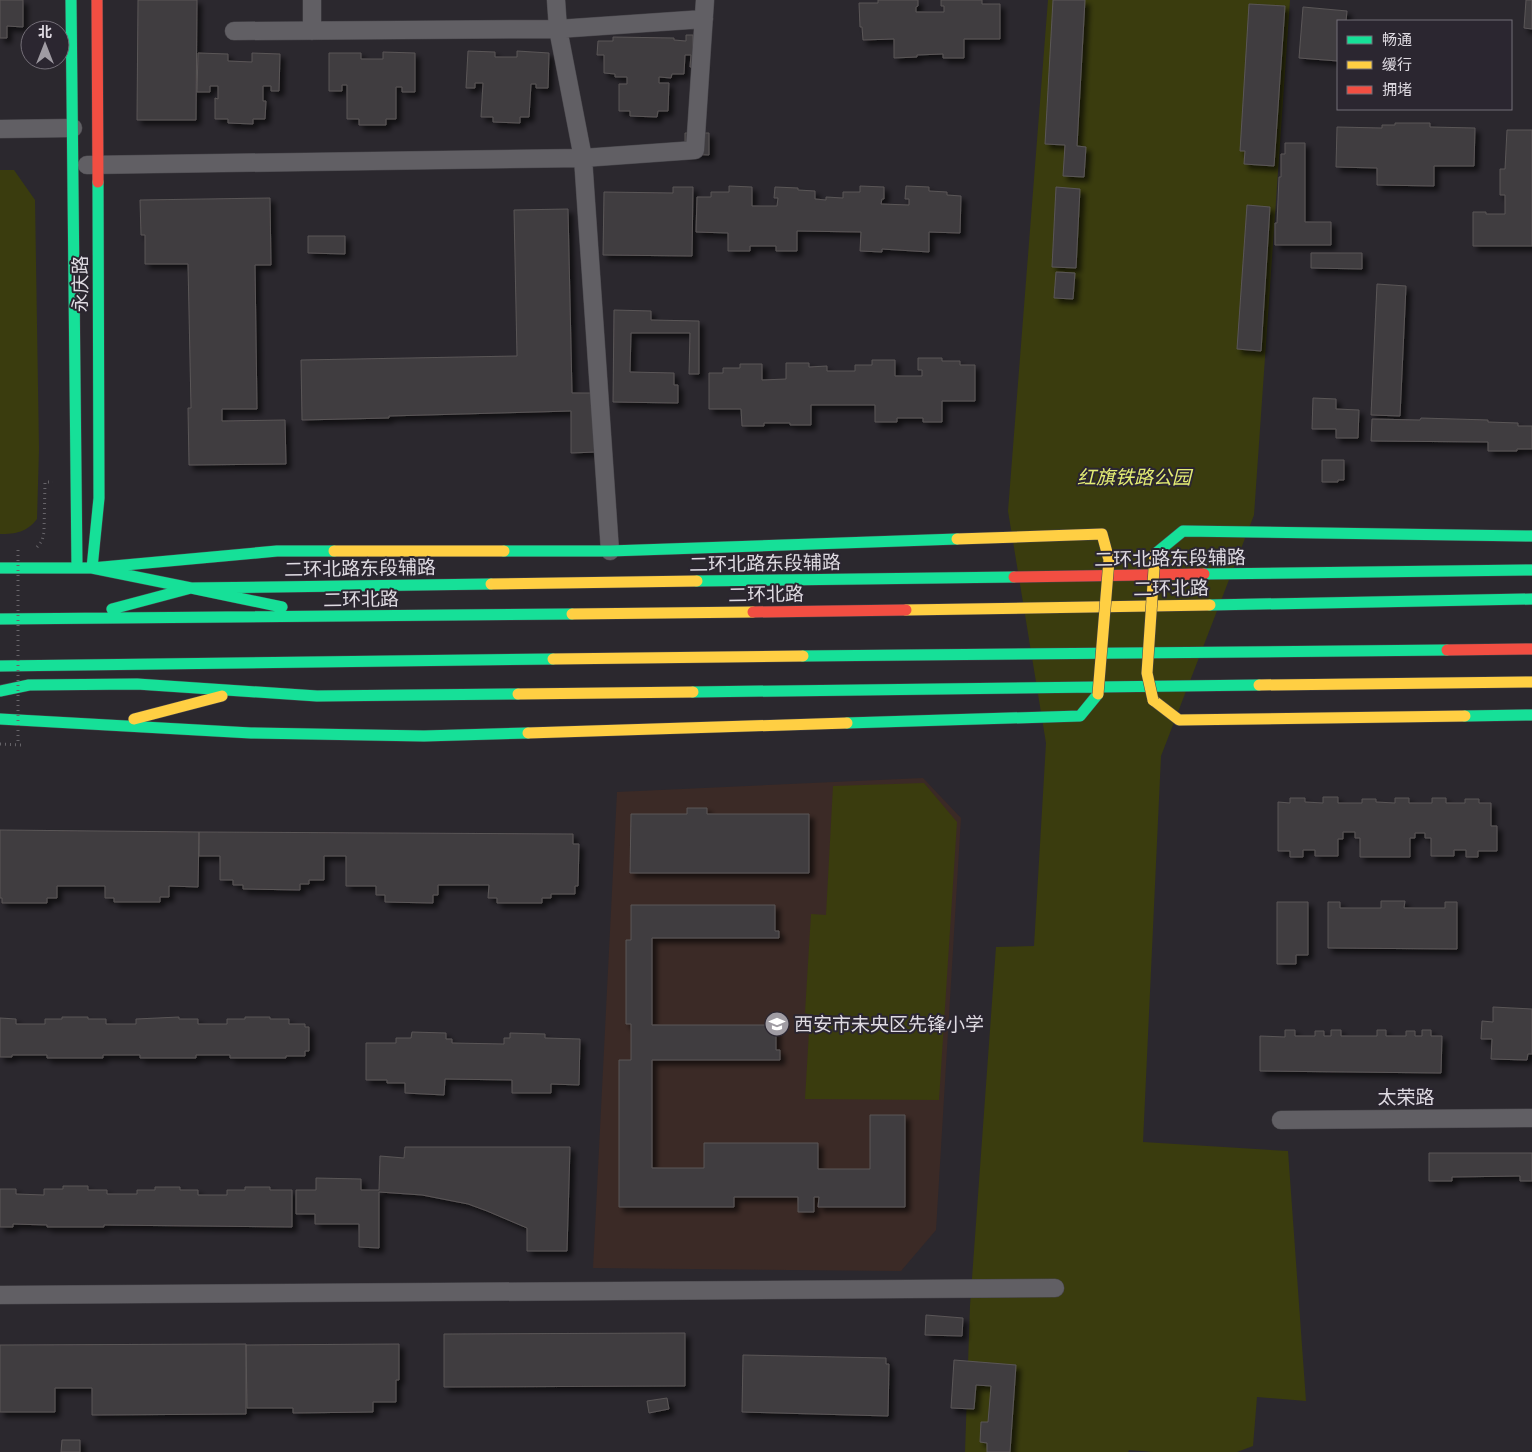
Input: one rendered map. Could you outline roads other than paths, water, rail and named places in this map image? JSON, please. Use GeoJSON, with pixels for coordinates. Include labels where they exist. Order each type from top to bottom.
{"type":"FeatureCollection","features":[{"type":"Feature","properties":{"kind":"main road","name":"永庆路"},"geometry":{"type":"LineString","coordinates":[[72,0],[77,568]]}},
{"type":"Feature","properties":{"kind":"main road","name":"永庆路"},"geometry":{"type":"LineString","coordinates":[[92,568],[98,498],[97,0]]}},
{"type":"Feature","properties":{"kind":"main road"},"geometry":{"type":"LineString","coordinates":[[1532,536],[1183,531],[1155,554],[1147,674],[1153,700],[1179,720],[1532,715]]}},
{"type":"Feature","properties":{"kind":"main road"},"geometry":{"type":"LineString","coordinates":[[0,719],[251,733],[424,736],[1080,716],[1098,694],[1109,560],[1102,534],[610,551],[277,552],[92,568]]}},
{"type":"Feature","properties":{"kind":"main road","name":"二环北路东段辅路"},"geometry":{"type":"LineString","coordinates":[[0,568],[92,568],[190,588],[1532,570]]}},
{"type":"Feature","properties":{"kind":"main road"},"geometry":{"type":"LineString","coordinates":[[76,619],[190,588],[332,617]]}},
{"type":"Feature","properties":{"kind":"main road","name":"二环北路"},"geometry":{"type":"LineString","coordinates":[[0,619],[332,617],[1532,599]]}},
{"type":"Feature","properties":{"kind":"main road"},"geometry":{"type":"LineString","coordinates":[[0,666],[1532,649]]}},
{"type":"Feature","properties":{"kind":"main road"},"geometry":{"type":"LineString","coordinates":[[0,691],[29,685],[80,666],[137,684],[205,713]]}},
{"type":"Feature","properties":{"kind":"main road"},"geometry":{"type":"LineString","coordinates":[[29,685],[137,684],[317,696],[1532,682]]}},
{"type":"Feature","properties":{"kind":"main road"},"geometry":{"type":"LineString","coordinates":[[110,725],[242,691]]}},
{"type":"Feature","properties":{"kind":"main road"},"geometry":{"type":"LineString","coordinates":[[223,721],[251,733]]}},
{"type":"Feature","properties":{"kind":"street"},"geometry":{"type":"LineString","coordinates":[[312,0],[312,31]]}},
{"type":"Feature","properties":{"kind":"street"},"geometry":{"type":"LineString","coordinates":[[556,0],[558,29],[583,158],[610,551]]}},
{"type":"Feature","properties":{"kind":"street"},"geometry":{"type":"LineString","coordinates":[[74,165],[583,158],[695,150],[705,0]]}},
{"type":"Feature","properties":{"kind":"street"},"geometry":{"type":"LineString","coordinates":[[234,31],[558,29],[704,19]]}},
{"type":"Feature","properties":{"kind":"street"},"geometry":{"type":"LineString","coordinates":[[0,129],[72,128]]}},
{"type":"Feature","properties":{"kind":"street","name":"太荣路"},"geometry":{"type":"LineString","coordinates":[[1281,1120],[1532,1118]]}},
{"type":"Feature","properties":{"kind":"street"},"geometry":{"type":"LineString","coordinates":[[0,1295],[1055,1288]]}},
{"type":"Feature","properties":{"kind":"place","name":"西安市未央区先锋小学"},"geometry":{"type":"Point","coordinates":[777,1024]}},
{"type":"Feature","properties":{"kind":"park label","name":"红旗铁路公园"},"geometry":{"type":"Point","coordinates":[1134,477]}}]}
